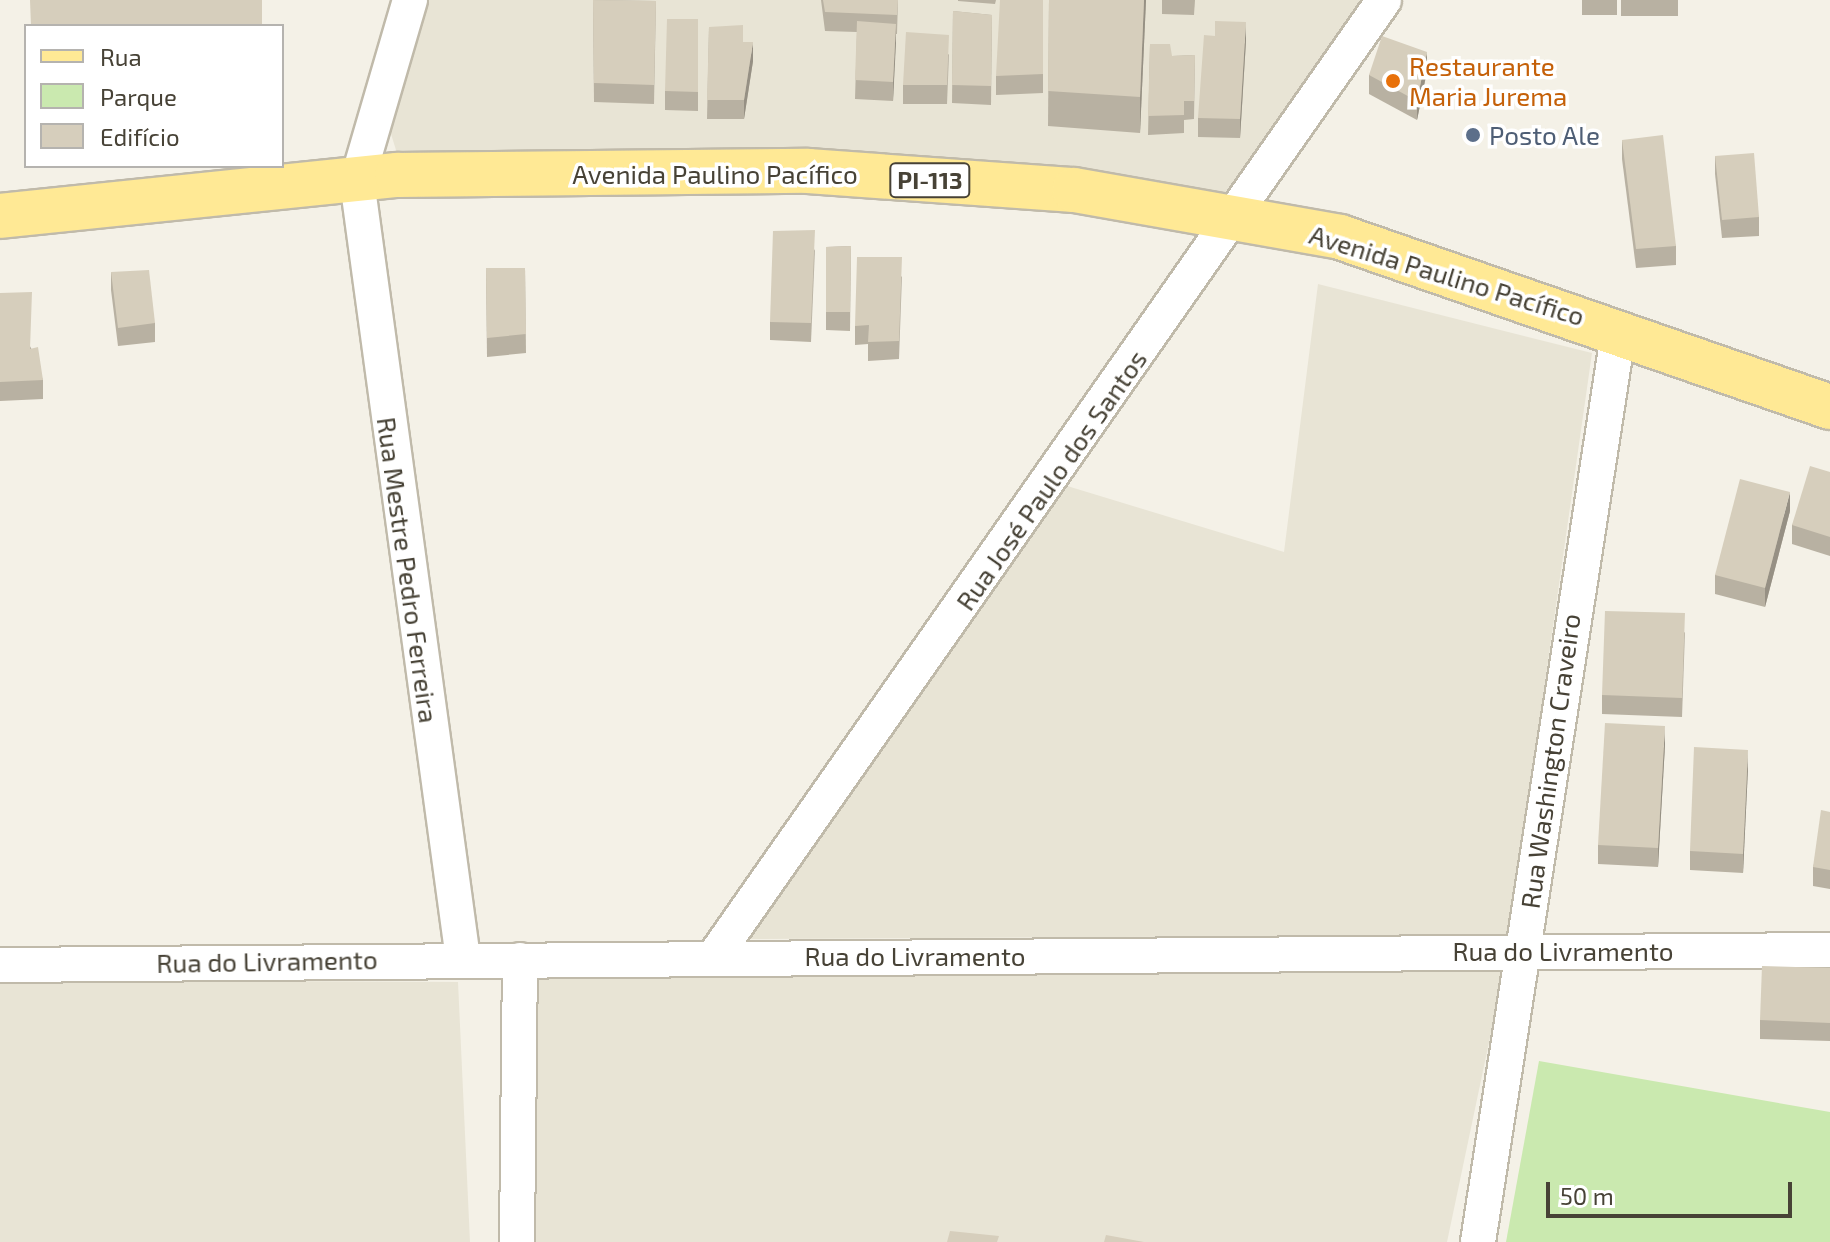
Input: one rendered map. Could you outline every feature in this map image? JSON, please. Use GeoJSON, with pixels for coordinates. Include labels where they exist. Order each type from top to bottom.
{"type":"FeatureCollection","features":[{"type":"Feature","properties":{"kind":"main road","name":"Avenida Paulino Pacífico"},"geometry":{"type":"LineString","coordinates":[[0,216],[377,178],[808,171],[1074,190],[1238,216],[1340,237],[1619,329],[1830,407]]}},
{"type":"Feature","properties":{"kind":"street","name":"Rua Mestre Pedro Ferreira"},"geometry":{"type":"LineString","coordinates":[[410,0],[375,107],[377,178],[463,959]]}},
{"type":"Feature","properties":{"kind":"street","name":"Rua José Paulo dos Santos"},"geometry":{"type":"LineString","coordinates":[[714,957],[1238,216],[1384,0]]}},
{"type":"Feature","properties":{"kind":"street","name":"Rua Washington Craveiro"},"geometry":{"type":"LineString","coordinates":[[1478,1242],[1523,951],[1565,644],[1619,329]]}},
{"type":"Feature","properties":{"kind":"street","name":"Rua do Livramento"},"geometry":{"type":"LineString","coordinates":[[0,965],[1830,950]]}},
{"type":"Feature","properties":{"kind":"street"},"geometry":{"type":"LineString","coordinates":[[517,1242],[520,960]]}},
{"type":"Feature","properties":{"kind":"shaded area"},"geometry":{"type":"Polygon","coordinates":[[[419,0],[1364,0],[1229,197],[400,163],[382,105],[419,0]]]}},
{"type":"Feature","properties":{"kind":"shaded area"},"geometry":{"type":"Polygon","coordinates":[[[1318,284],[1592,353],[1509,935],[747,939],[1064,485],[1284,552],[1318,284]]]}},
{"type":"Feature","properties":{"kind":"shaded area"},"geometry":{"type":"Polygon","coordinates":[[[1504,971],[1447,1242],[522,1242],[525,979],[1504,971]]]}},
{"type":"Feature","properties":{"kind":"shaded area"},"geometry":{"type":"Polygon","coordinates":[[[0,980],[458,982],[470,1242],[0,1242],[0,980]]]}},
{"type":"Feature","properties":{"kind":"green space"},"geometry":{"type":"Polygon","coordinates":[[[1539,1061],[1830,1112],[1830,1242],[1506,1242],[1539,1061]]]}},
{"type":"Feature","properties":{"kind":"building"},"geometry":{"type":"Polygon","coordinates":[[[30,0],[262,0],[262,24],[31,24],[30,0]]]}},
{"type":"Feature","properties":{"kind":"building"},"geometry":{"type":"Polygon","coordinates":[[[593,0],[656,1],[654,85],[594,83],[593,0]]]}},
{"type":"Feature","properties":{"kind":"building"},"geometry":{"type":"Polygon","coordinates":[[[823,0],[898,0],[897,15],[825,12],[823,0]]]}},
{"type":"Feature","properties":{"kind":"building"},"geometry":{"type":"Polygon","coordinates":[[[1000,0],[1043,0],[1043,74],[996,76],[1000,0]]]}},
{"type":"Feature","properties":{"kind":"building"},"geometry":{"type":"Polygon","coordinates":[[[1049,0],[1144,0],[1140,97],[1048,91],[1049,0]]]}},
{"type":"Feature","properties":{"kind":"building"},"geometry":{"type":"Polygon","coordinates":[[[953,11],[992,15],[991,86],[952,85],[953,11]]]}},
{"type":"Feature","properties":{"kind":"building"},"geometry":{"type":"Polygon","coordinates":[[[667,19],[698,19],[698,92],[665,91],[667,19]]]}},
{"type":"Feature","properties":{"kind":"building"},"geometry":{"type":"Polygon","coordinates":[[[857,21],[896,24],[893,82],[855,80],[857,21]]]}},
{"type":"Feature","properties":{"kind":"building"},"geometry":{"type":"Polygon","coordinates":[[[1215,21],[1246,22],[1240,119],[1198,118],[1204,35],[1215,36],[1215,21]]]}},
{"type":"Feature","properties":{"kind":"building"},"geometry":{"type":"Polygon","coordinates":[[[743,25],[743,42],[753,42],[744,100],[707,100],[709,27],[743,25]]]}},
{"type":"Feature","properties":{"kind":"building"},"geometry":{"type":"Polygon","coordinates":[[[906,32],[949,35],[947,85],[903,85],[906,32]]]}},
{"type":"Feature","properties":{"kind":"building"},"geometry":{"type":"Polygon","coordinates":[[[1382,36],[1427,52],[1417,101],[1369,75],[1382,36]]]}},
{"type":"Feature","properties":{"kind":"building"},"geometry":{"type":"Polygon","coordinates":[[[1150,44],[1170,44],[1172,56],[1195,55],[1194,101],[1184,101],[1184,115],[1148,116],[1150,44]]]}},
{"type":"Feature","properties":{"kind":"building"},"geometry":{"type":"Polygon","coordinates":[[[1663,135],[1676,246],[1636,249],[1622,140],[1663,135]]]}},
{"type":"Feature","properties":{"kind":"building"},"geometry":{"type":"Polygon","coordinates":[[[1754,153],[1759,217],[1722,220],[1715,156],[1754,153]]]}},
{"type":"Feature","properties":{"kind":"building"},"geometry":{"type":"Polygon","coordinates":[[[815,230],[811,323],[770,322],[773,231],[815,230]]]}},
{"type":"Feature","properties":{"kind":"building"},"geometry":{"type":"Polygon","coordinates":[[[851,246],[850,312],[826,312],[826,247],[851,246]]]}},
{"type":"Feature","properties":{"kind":"building"},"geometry":{"type":"Polygon","coordinates":[[[857,257],[902,257],[899,341],[868,342],[869,325],[855,326],[857,257]]]}},
{"type":"Feature","properties":{"kind":"building"},"geometry":{"type":"Polygon","coordinates":[[[486,268],[525,268],[526,334],[487,338],[486,268]]]}},
{"type":"Feature","properties":{"kind":"building"},"geometry":{"type":"Polygon","coordinates":[[[149,270],[155,323],[118,328],[111,272],[149,270]]]}},
{"type":"Feature","properties":{"kind":"building"},"geometry":{"type":"Polygon","coordinates":[[[32,292],[30,349],[38,347],[43,380],[0,382],[0,293],[32,292]]]}},
{"type":"Feature","properties":{"kind":"building"},"geometry":{"type":"Polygon","coordinates":[[[1810,466],[1830,472],[1830,537],[1792,525],[1810,466]]]}},
{"type":"Feature","properties":{"kind":"building"},"geometry":{"type":"Polygon","coordinates":[[[1740,479],[1790,492],[1765,588],[1715,575],[1740,479]]]}},
{"type":"Feature","properties":{"kind":"building"},"geometry":{"type":"Polygon","coordinates":[[[1605,611],[1685,613],[1682,698],[1602,695],[1605,611]]]}},
{"type":"Feature","properties":{"kind":"building"},"geometry":{"type":"Polygon","coordinates":[[[1605,723],[1665,726],[1658,848],[1598,845],[1605,723]]]}},
{"type":"Feature","properties":{"kind":"building"},"geometry":{"type":"Polygon","coordinates":[[[1694,747],[1748,750],[1743,854],[1690,851],[1694,747]]]}},
{"type":"Feature","properties":{"kind":"building"},"geometry":{"type":"Polygon","coordinates":[[[1821,810],[1830,812],[1830,870],[1813,867],[1821,810]]]}},
{"type":"Feature","properties":{"kind":"building"},"geometry":{"type":"Polygon","coordinates":[[[1762,966],[1830,968],[1830,1023],[1760,1020],[1762,966]]]}},
{"type":"Feature","properties":{"kind":"building"},"geometry":{"type":"Polygon","coordinates":[[[950,1231],[999,1236],[997,1242],[947,1242],[950,1231]]]}},
{"type":"Feature","properties":{"kind":"building"},"geometry":{"type":"Polygon","coordinates":[[[1106,1235],[1144,1242],[1104,1242],[1106,1235]]]}},
{"type":"Feature","properties":{"kind":"place","name":"Restaurante Maria Jurema"},"geometry":{"type":"Point","coordinates":[1393,81]}},
{"type":"Feature","properties":{"kind":"place","name":"Posto Ale"},"geometry":{"type":"Point","coordinates":[1473,135]}}]}
